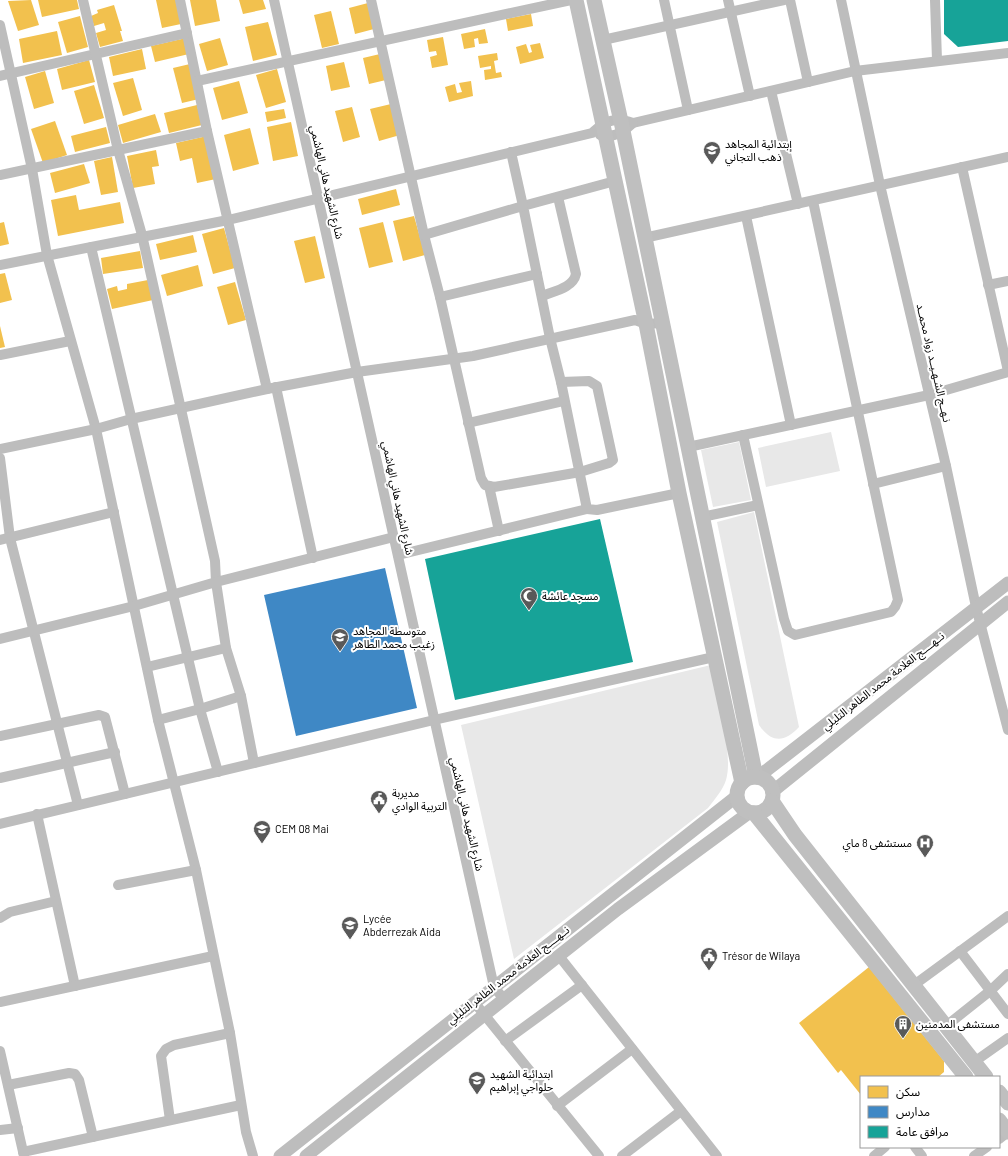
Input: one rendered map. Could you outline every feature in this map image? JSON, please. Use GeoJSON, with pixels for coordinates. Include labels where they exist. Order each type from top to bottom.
{"type":"FeatureCollection","features":[{"type":"Feature","properties":{"kind":"main road"},"geometry":{"type":"LineString","coordinates":[[576,0],[600,131],[615,182],[641,318],[714,657],[741,806],[752,813],[965,1076]]}},
{"type":"Feature","properties":{"kind":"main road"},"geometry":{"type":"LineString","coordinates":[[594,0],[603,40],[626,125],[644,238],[757,777]]}},
{"type":"Feature","properties":{"kind":"main road"},"geometry":{"type":"LineString","coordinates":[[739,789],[748,778],[757,777],[768,782],[772,797],[795,835],[914,985],[980,1072]]}},
{"type":"Feature","properties":{"kind":"main road"},"geometry":{"type":"LineString","coordinates":[[752,813],[765,810],[772,797]]}},
{"type":"Feature","properties":{"kind":"main road"},"geometry":{"type":"LineString","coordinates":[[1000,1121],[1008,1132]]}},
{"type":"Feature","properties":{"kind":"street"},"geometry":{"type":"LineString","coordinates":[[83,0],[118,150],[142,235],[182,409],[215,561],[216,582],[226,648],[241,696],[254,763]]}},
{"type":"Feature","properties":{"kind":"street"},"geometry":{"type":"LineString","coordinates":[[180,0],[228,220],[313,558]]}},
{"type":"Feature","properties":{"kind":"street","name":"شارع الشهيد هاني الهاشمي"},"geometry":{"type":"LineString","coordinates":[[274,0],[286,61],[319,199],[494,987],[503,998]]}},
{"type":"Feature","properties":{"kind":"street"},"geometry":{"type":"LineString","coordinates":[[371,0],[379,41],[440,297],[481,478],[489,486],[499,531]]}},
{"type":"Feature","properties":{"kind":"street"},"geometry":{"type":"LineString","coordinates":[[197,81],[571,0]]}},
{"type":"Feature","properties":{"kind":"street"},"geometry":{"type":"LineString","coordinates":[[664,0],[688,110]]}},
{"type":"Feature","properties":{"kind":"street"},"geometry":{"type":"LineString","coordinates":[[728,0],[750,96]]}},
{"type":"Feature","properties":{"kind":"street"},"geometry":{"type":"LineString","coordinates":[[603,40],[669,24],[784,0]]}},
{"type":"Feature","properties":{"kind":"street"},"geometry":{"type":"LineString","coordinates":[[790,0],[808,82]]}},
{"type":"Feature","properties":{"kind":"street","name":"نـهــج الشـهـيــد زواد محمــد"},"geometry":{"type":"LineString","coordinates":[[840,0],[880,185],[946,466],[980,625],[1008,730]]}},
{"type":"Feature","properties":{"kind":"street"},"geometry":{"type":"LineString","coordinates":[[935,0],[937,60]]}},
{"type":"Feature","properties":{"kind":"street"},"geometry":{"type":"LineString","coordinates":[[0,25],[12,73],[32,169],[47,255],[96,429],[158,720],[196,870],[230,1033],[246,1132],[253,1156]]}},
{"type":"Feature","properties":{"kind":"street"},"geometry":{"type":"LineString","coordinates":[[0,76],[187,33]]}},
{"type":"Feature","properties":{"kind":"street"},"geometry":{"type":"LineString","coordinates":[[0,265],[142,235],[228,220],[319,199],[411,175],[855,71],[937,60],[1008,53]]}},
{"type":"Feature","properties":{"kind":"street"},"geometry":{"type":"LineString","coordinates":[[771,91],[798,204]]}},
{"type":"Feature","properties":{"kind":"street"},"geometry":{"type":"LineString","coordinates":[[600,131],[626,125]]}},
{"type":"Feature","properties":{"kind":"street"},"geometry":{"type":"LineString","coordinates":[[0,175],[208,131]]}},
{"type":"Feature","properties":{"kind":"street"},"geometry":{"type":"LineString","coordinates":[[511,152],[550,338],[562,382],[564,401],[587,509]]}},
{"type":"Feature","properties":{"kind":"street"},"geometry":{"type":"LineString","coordinates":[[644,238],[1008,157]]}},
{"type":"Feature","properties":{"kind":"street"},"geometry":{"type":"LineString","coordinates":[[688,447],[857,411],[929,394],[1008,372],[962,167]]}},
{"type":"Feature","properties":{"kind":"street"},"geometry":{"type":"LineString","coordinates":[[424,235],[523,206],[615,182]]}},
{"type":"Feature","properties":{"kind":"street"},"geometry":{"type":"LineString","coordinates":[[542,296],[566,286],[575,279],[576,274],[558,197]]}},
{"type":"Feature","properties":{"kind":"street"},"geometry":{"type":"LineString","coordinates":[[743,435],[784,619],[788,631],[795,635],[886,614],[895,607],[898,600],[813,201]]}},
{"type":"Feature","properties":{"kind":"street"},"geometry":{"type":"LineString","coordinates":[[746,216],[791,425]]}},
{"type":"Feature","properties":{"kind":"street"},"geometry":{"type":"LineString","coordinates":[[91,247],[200,709],[218,772]]}},
{"type":"Feature","properties":{"kind":"street"},"geometry":{"type":"LineString","coordinates":[[440,297],[537,274]]}},
{"type":"Feature","properties":{"kind":"street"},"geometry":{"type":"LineString","coordinates":[[988,285],[1008,281]]}},
{"type":"Feature","properties":{"kind":"street"},"geometry":{"type":"LineString","coordinates":[[641,318],[661,316]]}},
{"type":"Feature","properties":{"kind":"street"},"geometry":{"type":"LineString","coordinates":[[0,449],[96,429],[131,419],[182,409],[271,388],[357,372],[453,359],[641,318],[661,316]]}},
{"type":"Feature","properties":{"kind":"street"},"geometry":{"type":"LineString","coordinates":[[0,355],[70,341]]}},
{"type":"Feature","properties":{"kind":"street"},"geometry":{"type":"LineString","coordinates":[[489,486],[494,487],[580,472],[609,463],[613,460],[597,386],[589,380],[562,382]]}},
{"type":"Feature","properties":{"kind":"street"},"geometry":{"type":"LineString","coordinates":[[468,423],[564,401]]}},
{"type":"Feature","properties":{"kind":"street"},"geometry":{"type":"LineString","coordinates":[[0,458],[10,538],[78,805]]}},
{"type":"Feature","properties":{"kind":"street"},"geometry":{"type":"LineString","coordinates":[[873,484],[946,466]]}},
{"type":"Feature","properties":{"kind":"street"},"geometry":{"type":"LineString","coordinates":[[398,555],[587,509],[597,510],[679,493]]}},
{"type":"Feature","properties":{"kind":"street"},"geometry":{"type":"LineString","coordinates":[[702,517],[758,505]]}},
{"type":"Feature","properties":{"kind":"street"},"geometry":{"type":"LineString","coordinates":[[0,540],[114,512]]}},
{"type":"Feature","properties":{"kind":"street"},"geometry":{"type":"LineString","coordinates":[[0,639],[134,606],[216,582],[394,537]]}},
{"type":"Feature","properties":{"kind":"street","name":"نــهــــج العلامة محمد الطاهر التليلي"},"geometry":{"type":"LineString","coordinates":[[757,777],[1008,583]]}},
{"type":"Feature","properties":{"kind":"street","name":"نــهــــج العلامة محمد الطاهر التليلي"},"geometry":{"type":"LineString","coordinates":[[772,797],[1008,602]]}},
{"type":"Feature","properties":{"kind":"street"},"geometry":{"type":"LineString","coordinates":[[147,667],[226,648]]}},
{"type":"Feature","properties":{"kind":"street"},"geometry":{"type":"LineString","coordinates":[[0,824],[434,720],[714,657]]}},
{"type":"Feature","properties":{"kind":"street"},"geometry":{"type":"LineString","coordinates":[[158,720],[241,696]]}},
{"type":"Feature","properties":{"kind":"street"},"geometry":{"type":"LineString","coordinates":[[0,736],[99,715],[105,716],[125,794]]}},
{"type":"Feature","properties":{"kind":"street"},"geometry":{"type":"LineString","coordinates":[[0,778],[115,752]]}},
{"type":"Feature","properties":{"kind":"street","name":"نــهــــج العلامة محمد الطاهر التليلي"},"geometry":{"type":"LineString","coordinates":[[280,1156],[494,987],[739,789]]}},
{"type":"Feature","properties":{"kind":"street","name":"نــهــــج العلامة محمد الطاهر التليلي"},"geometry":{"type":"LineString","coordinates":[[306,1156],[503,998],[631,899],[752,813]]}},
{"type":"Feature","properties":{"kind":"street"},"geometry":{"type":"LineString","coordinates":[[37,814],[75,986]]}},
{"type":"Feature","properties":{"kind":"street"},"geometry":{"type":"LineString","coordinates":[[118,885],[196,870]]}},
{"type":"Feature","properties":{"kind":"street"},"geometry":{"type":"LineString","coordinates":[[0,918],[10,912],[56,901]]}},
{"type":"Feature","properties":{"kind":"street"},"geometry":{"type":"LineString","coordinates":[[914,985],[1008,916]]}},
{"type":"Feature","properties":{"kind":"street"},"geometry":{"type":"LineString","coordinates":[[960,951],[1008,1014]]}},
{"type":"Feature","properties":{"kind":"street"},"geometry":{"type":"LineString","coordinates":[[0,1002],[213,956]]}},
{"type":"Feature","properties":{"kind":"street"},"geometry":{"type":"LineString","coordinates":[[559,956],[717,1156]]}},
{"type":"Feature","properties":{"kind":"street"},"geometry":{"type":"LineString","coordinates":[[946,1026],[990,991],[1008,974]]}},
{"type":"Feature","properties":{"kind":"street"},"geometry":{"type":"LineString","coordinates":[[505,1040],[582,985]]}},
{"type":"Feature","properties":{"kind":"street"},"geometry":{"type":"LineString","coordinates":[[474,1002],[599,1156]]}},
{"type":"Feature","properties":{"kind":"street"},"geometry":{"type":"LineString","coordinates":[[170,1120],[161,1056],[166,1049],[174,1045],[230,1033]]}},
{"type":"Feature","properties":{"kind":"street"},"geometry":{"type":"LineString","coordinates":[[980,1072],[1008,1038]]}},
{"type":"Feature","properties":{"kind":"street"},"geometry":{"type":"LineString","coordinates":[[557,1106],[632,1049]]}},
{"type":"Feature","properties":{"kind":"street"},"geometry":{"type":"LineString","coordinates":[[0,1051],[23,1154],[93,1137],[241,1105]]}},
{"type":"Feature","properties":{"kind":"street"},"geometry":{"type":"LineString","coordinates":[[8,1085],[69,1073],[75,1074],[79,1080],[93,1137]]}},
{"type":"Feature","properties":{"kind":"street"},"geometry":{"type":"LineString","coordinates":[[622,1156],[681,1111]]}},
{"type":"Feature","properties":{"kind":"street"},"geometry":{"type":"LineString","coordinates":[[0,1130],[18,1128]]}},
{"type":"Feature","properties":{"kind":"street"},"geometry":{"type":"LineString","coordinates":[[1000,1138],[1008,1132]]}},
{"type":"Feature","properties":{"kind":"street"},"geometry":{"type":"LineString","coordinates":[[874,1156],[884,1148]]}},
{"type":"Feature","properties":{"kind":"street"},"geometry":{"type":"LineString","coordinates":[[916,1148],[922,1156]]}},
{"type":"Feature","properties":{"kind":"street"},"geometry":{"type":"LineString","coordinates":[[974,1156],[986,1148]]}},
{"type":"Feature","properties":{"kind":"shaded area"},"geometry":{"type":"Polygon","coordinates":[[[831,432],[840,471],[766,487],[758,448],[831,432]]]}},
{"type":"Feature","properties":{"kind":"shaded area"},"geometry":{"type":"Polygon","coordinates":[[[739,442],[751,500],[713,507],[701,450],[739,442]]]}},
{"type":"Feature","properties":{"kind":"shaded area"},"geometry":{"type":"Polygon","coordinates":[[[754,512],[799,727],[789,736],[779,739],[769,735],[759,725],[717,522],[754,512]]]}},
{"type":"Feature","properties":{"kind":"shaded area"},"geometry":{"type":"Polygon","coordinates":[[[711,665],[728,755],[726,780],[721,791],[708,808],[514,959],[461,725],[711,665]]]}},
{"type":"Feature","properties":{"kind":"building: سكن"},"geometry":{"type":"Polygon","coordinates":[[[31,0],[39,25],[18,31],[8,1],[31,0]]]}},
{"type":"Feature","properties":{"kind":"building: سكن"},"geometry":{"type":"Polygon","coordinates":[[[38,0],[77,0],[79,9],[42,17],[38,0]]]}},
{"type":"Feature","properties":{"kind":"building: سكن"},"geometry":{"type":"Polygon","coordinates":[[[156,0],[176,0],[181,24],[162,28],[156,0]]]}},
{"type":"Feature","properties":{"kind":"building: سكن"},"geometry":{"type":"Polygon","coordinates":[[[190,0],[216,0],[220,21],[195,26],[190,0]]]}},
{"type":"Feature","properties":{"kind":"building: سكن"},"geometry":{"type":"Polygon","coordinates":[[[239,0],[263,0],[266,9],[243,14],[239,0]]]}},
{"type":"Feature","properties":{"kind":"building: سكن"},"geometry":{"type":"Polygon","coordinates":[[[368,3],[374,29],[355,34],[349,8],[368,3]]]}},
{"type":"Feature","properties":{"kind":"building: سكن"},"geometry":{"type":"Polygon","coordinates":[[[114,5],[122,31],[120,31],[123,41],[100,47],[96,33],[106,30],[104,23],[94,26],[91,16],[98,13],[97,10],[114,5]]]}},
{"type":"Feature","properties":{"kind":"building: سكن"},"geometry":{"type":"Polygon","coordinates":[[[331,11],[339,44],[322,48],[314,15],[331,11]]]}},
{"type":"Feature","properties":{"kind":"building: سكن"},"geometry":{"type":"Polygon","coordinates":[[[531,14],[533,26],[508,31],[506,19],[531,14]]]}},
{"type":"Feature","properties":{"kind":"building: سكن"},"geometry":{"type":"Polygon","coordinates":[[[80,16],[88,47],[67,53],[58,22],[80,16]]]}},
{"type":"Feature","properties":{"kind":"building: سكن"},"geometry":{"type":"Polygon","coordinates":[[[268,22],[277,55],[253,61],[245,27],[268,22]]]}},
{"type":"Feature","properties":{"kind":"building: سكن"},"geometry":{"type":"Polygon","coordinates":[[[485,29],[488,43],[479,44],[478,38],[474,39],[475,47],[464,49],[461,34],[485,29]]]}},
{"type":"Feature","properties":{"kind":"building: سكن"},"geometry":{"type":"Polygon","coordinates":[[[57,31],[62,55],[23,63],[19,39],[57,31]]]}},
{"type":"Feature","properties":{"kind":"building: سكن"},"geometry":{"type":"Polygon","coordinates":[[[443,37],[448,65],[432,68],[430,57],[437,55],[436,51],[429,52],[427,40],[443,37]]]}},
{"type":"Feature","properties":{"kind":"building: سكن"},"geometry":{"type":"Polygon","coordinates":[[[186,38],[189,54],[155,62],[151,46],[186,38]]]}},
{"type":"Feature","properties":{"kind":"building: سكن"},"geometry":{"type":"Polygon","coordinates":[[[220,38],[228,65],[207,71],[199,44],[220,38]]]}},
{"type":"Feature","properties":{"kind":"building: سكن"},"geometry":{"type":"Polygon","coordinates":[[[540,43],[544,58],[520,64],[516,47],[526,44],[529,53],[532,52],[530,45],[540,43]]]}},
{"type":"Feature","properties":{"kind":"building: سكن"},"geometry":{"type":"Polygon","coordinates":[[[142,49],[146,69],[113,76],[109,57],[142,49]]]}},
{"type":"Feature","properties":{"kind":"building: سكن"},"geometry":{"type":"Polygon","coordinates":[[[497,53],[498,60],[494,61],[496,73],[501,72],[502,77],[485,80],[484,70],[491,69],[491,66],[480,68],[478,56],[497,53]]]}},
{"type":"Feature","properties":{"kind":"building: سكن"},"geometry":{"type":"Polygon","coordinates":[[[380,54],[386,80],[369,84],[363,58],[380,54]]]}},
{"type":"Feature","properties":{"kind":"building: سكن"},"geometry":{"type":"Polygon","coordinates":[[[89,60],[95,82],[62,90],[57,69],[89,60]]]}},
{"type":"Feature","properties":{"kind":"building: سكن"},"geometry":{"type":"Polygon","coordinates":[[[344,62],[350,87],[331,91],[326,66],[344,62]]]}},
{"type":"Feature","properties":{"kind":"building: سكن"},"geometry":{"type":"Polygon","coordinates":[[[190,64],[199,99],[182,103],[173,68],[190,64]]]}},
{"type":"Feature","properties":{"kind":"building: سكن"},"geometry":{"type":"Polygon","coordinates":[[[277,69],[286,102],[266,108],[256,75],[277,69]]]}},
{"type":"Feature","properties":{"kind":"building: سكن"},"geometry":{"type":"Polygon","coordinates":[[[45,71],[54,103],[34,109],[25,77],[45,71]]]}},
{"type":"Feature","properties":{"kind":"building: سكن"},"geometry":{"type":"Polygon","coordinates":[[[133,78],[142,110],[123,116],[113,83],[133,78]]]}},
{"type":"Feature","properties":{"kind":"building: سكن"},"geometry":{"type":"Polygon","coordinates":[[[239,81],[248,113],[222,120],[213,88],[239,81]]]}},
{"type":"Feature","properties":{"kind":"building: سكن"},"geometry":{"type":"Polygon","coordinates":[[[471,81],[473,96],[449,102],[445,87],[455,84],[457,93],[462,92],[459,83],[471,81]]]}},
{"type":"Feature","properties":{"kind":"building: سكن"},"geometry":{"type":"Polygon","coordinates":[[[94,85],[104,118],[84,124],[74,91],[94,85]]]}},
{"type":"Feature","properties":{"kind":"building: سكن"},"geometry":{"type":"Polygon","coordinates":[[[391,104],[400,135],[379,141],[370,109],[391,104]]]}},
{"type":"Feature","properties":{"kind":"building: سكن"},"geometry":{"type":"Polygon","coordinates":[[[197,105],[202,125],[169,133],[164,113],[197,105]]]}},
{"type":"Feature","properties":{"kind":"building: سكن"},"geometry":{"type":"Polygon","coordinates":[[[352,107],[360,137],[343,142],[335,111],[352,107]]]}},
{"type":"Feature","properties":{"kind":"building: سكن"},"geometry":{"type":"Polygon","coordinates":[[[284,109],[286,118],[267,122],[265,112],[284,109]]]}},
{"type":"Feature","properties":{"kind":"building: سكن"},"geometry":{"type":"Polygon","coordinates":[[[155,114],[161,132],[123,143],[118,125],[155,114]]]}},
{"type":"Feature","properties":{"kind":"building: سكن"},"geometry":{"type":"Polygon","coordinates":[[[55,121],[67,155],[43,163],[31,129],[55,121]]]}},
{"type":"Feature","properties":{"kind":"building: سكن"},"geometry":{"type":"Polygon","coordinates":[[[291,122],[298,156],[273,161],[267,127],[291,122]]]}},
{"type":"Feature","properties":{"kind":"building: سكن"},"geometry":{"type":"Polygon","coordinates":[[[106,127],[110,143],[75,152],[71,136],[106,127]]]}},
{"type":"Feature","properties":{"kind":"building: سكن"},"geometry":{"type":"Polygon","coordinates":[[[250,128],[259,164],[233,171],[224,135],[250,128]]]}},
{"type":"Feature","properties":{"kind":"building: سكن"},"geometry":{"type":"Polygon","coordinates":[[[207,136],[216,179],[197,183],[192,158],[180,161],[176,143],[207,136]]]}},
{"type":"Feature","properties":{"kind":"building: سكن"},"geometry":{"type":"Polygon","coordinates":[[[156,150],[159,166],[152,167],[155,184],[133,188],[127,156],[156,150]]]}},
{"type":"Feature","properties":{"kind":"building: سكن"},"geometry":{"type":"Polygon","coordinates":[[[112,157],[118,192],[101,195],[94,161],[112,157]]]}},
{"type":"Feature","properties":{"kind":"building: سكن"},"geometry":{"type":"Polygon","coordinates":[[[84,164],[90,183],[55,193],[50,173],[84,164]]]}},
{"type":"Feature","properties":{"kind":"building: سكن"},"geometry":{"type":"Polygon","coordinates":[[[396,189],[400,205],[362,215],[358,199],[396,189]]]}},
{"type":"Feature","properties":{"kind":"building: سكن"},"geometry":{"type":"Polygon","coordinates":[[[76,195],[79,210],[120,202],[124,223],[58,236],[51,200],[76,195]]]}},
{"type":"Feature","properties":{"kind":"building: سكن"},"geometry":{"type":"Polygon","coordinates":[[[414,216],[425,255],[403,261],[393,221],[414,216]]]}},
{"type":"Feature","properties":{"kind":"building: سكن"},"geometry":{"type":"Polygon","coordinates":[[[4,222],[9,244],[0,246],[0,223],[4,222]]]}},
{"type":"Feature","properties":{"kind":"building: سكن"},"geometry":{"type":"Polygon","coordinates":[[[383,222],[393,262],[369,268],[359,228],[383,222]]]}},
{"type":"Feature","properties":{"kind":"building: سكن"},"geometry":{"type":"Polygon","coordinates":[[[224,228],[235,268],[213,274],[202,234],[224,228]]]}},
{"type":"Feature","properties":{"kind":"building: سكن"},"geometry":{"type":"Polygon","coordinates":[[[193,235],[197,252],[160,260],[156,244],[193,235]]]}},
{"type":"Feature","properties":{"kind":"building: سكن"},"geometry":{"type":"Polygon","coordinates":[[[315,236],[325,278],[305,283],[294,241],[315,236]]]}},
{"type":"Feature","properties":{"kind":"building: سكن"},"geometry":{"type":"Polygon","coordinates":[[[140,251],[143,268],[103,274],[101,258],[140,251]]]}},
{"type":"Feature","properties":{"kind":"building: سكن"},"geometry":{"type":"Polygon","coordinates":[[[198,265],[203,286],[167,296],[161,275],[198,265]]]}},
{"type":"Feature","properties":{"kind":"building: سكن"},"geometry":{"type":"Polygon","coordinates":[[[5,273],[12,300],[0,303],[0,274],[5,273]]]}},
{"type":"Feature","properties":{"kind":"building: سكن"},"geometry":{"type":"Polygon","coordinates":[[[148,280],[153,300],[112,309],[107,289],[117,286],[118,291],[127,289],[127,284],[148,280]]]}},
{"type":"Feature","properties":{"kind":"building: سكن"},"geometry":{"type":"Polygon","coordinates":[[[235,282],[246,320],[228,325],[217,287],[235,282]]]}},
{"type":"Feature","properties":{"kind":"building: سكن"},"geometry":{"type":"Polygon","coordinates":[[[0,326],[5,347],[0,348],[0,326]]]}},
{"type":"Feature","properties":{"kind":"building: سكن"},"geometry":{"type":"Polygon","coordinates":[[[869,967],[944,1061],[944,1072],[939,1076],[860,1076],[860,1094],[841,1070],[838,1073],[799,1023],[869,967]]]}},
{"type":"Feature","properties":{"kind":"building: مدارس","name":"متوسطة المجاهد زغيب محمد الطاهر"},"geometry":{"type":"Polygon","coordinates":[[[385,568],[417,708],[296,736],[264,595],[385,568]]]}},
{"type":"Feature","properties":{"kind":"building: مرافق عامة"},"geometry":{"type":"Polygon","coordinates":[[[944,0],[1008,0],[1008,41],[958,47],[944,34],[944,0]]]}},
{"type":"Feature","properties":{"kind":"building: مرافق عامة","name":"مسجد عائشة"},"geometry":{"type":"Polygon","coordinates":[[[600,519],[633,662],[455,700],[425,559],[600,519]]]}},
{"type":"Feature","properties":{"kind":"place","name":"إبتدائية المجاهد ذهب التجاني"},"geometry":{"type":"Point","coordinates":[712,165]}},
{"type":"Feature","properties":{"kind":"place","name":"مسجد عائشة"},"geometry":{"type":"Point","coordinates":[529,611]}},
{"type":"Feature","properties":{"kind":"place","name":"متوسطة المجاهد زغيب محمد الطاهر"},"geometry":{"type":"Point","coordinates":[340,652]}},
{"type":"Feature","properties":{"kind":"place","name":"مديربة التربية الوادي"},"geometry":{"type":"Point","coordinates":[379,814]}},
{"type":"Feature","properties":{"kind":"place","name":"CEM 08 Mai"},"geometry":{"type":"Point","coordinates":[262,844]}},
{"type":"Feature","properties":{"kind":"place","name":"مستشفى 8 ماي"},"geometry":{"type":"Point","coordinates":[925,858]}},
{"type":"Feature","properties":{"kind":"place","name":"Lycée Abderrezak Aida"},"geometry":{"type":"Point","coordinates":[350,940]}},
{"type":"Feature","properties":{"kind":"place","name":"Trésor de Wilaya"},"geometry":{"type":"Point","coordinates":[709,971]}},
{"type":"Feature","properties":{"kind":"place","name":"مستشفى المدمنين"},"geometry":{"type":"Point","coordinates":[903,1039]}},
{"type":"Feature","properties":{"kind":"place","name":"ابتدائية الشهيد حلواجي إبراهيم"},"geometry":{"type":"Point","coordinates":[477,1095]}}]}
